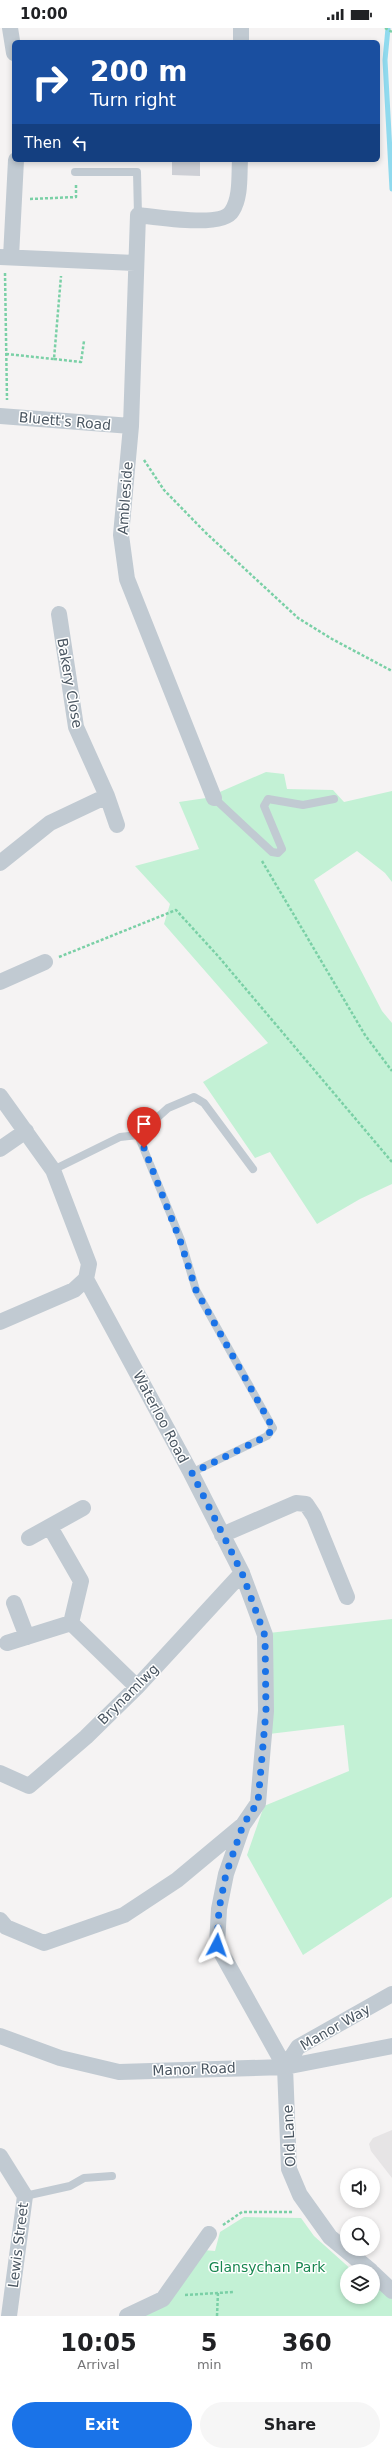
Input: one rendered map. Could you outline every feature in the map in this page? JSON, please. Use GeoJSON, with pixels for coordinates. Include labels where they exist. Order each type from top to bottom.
{"type":"FeatureCollection","features":[{"type":"Feature","properties":{"kind":"street"},"geometry":{"type":"LineString","coordinates":[[10,28],[12,40]]}},
{"type":"Feature","properties":{"kind":"street"},"geometry":{"type":"LineString","coordinates":[[241,28],[241,40]]}},
{"type":"Feature","properties":{"kind":"street"},"geometry":{"type":"LineString","coordinates":[[16,162],[14,199],[5,257],[135,263]]}},
{"type":"Feature","properties":{"kind":"street"},"geometry":{"type":"LineString","coordinates":[[138,215],[189,220],[220,220],[232,213],[237,200],[240,162]]}},
{"type":"Feature","properties":{"kind":"street","name":"Ambleside"},"geometry":{"type":"LineString","coordinates":[[138,215],[135,263],[131,426],[121,534],[127,579],[214,798]]}},
{"type":"Feature","properties":{"kind":"street","name":"Bluett's Road"},"geometry":{"type":"LineString","coordinates":[[3,416],[131,426]]}},
{"type":"Feature","properties":{"kind":"street","name":"Bakery Close"},"geometry":{"type":"LineString","coordinates":[[59,614],[76,727],[107,796],[117,825]]}},
{"type":"Feature","properties":{"kind":"street"},"geometry":{"type":"LineString","coordinates":[[0,864],[50,823],[107,796]]}},
{"type":"Feature","properties":{"kind":"street"},"geometry":{"type":"LineString","coordinates":[[0,982],[45,962]]}},
{"type":"Feature","properties":{"kind":"street"},"geometry":{"type":"LineString","coordinates":[[0,1096],[53,1170],[89,1264],[86,1279],[74,1290],[0,1322]]}},
{"type":"Feature","properties":{"kind":"street"},"geometry":{"type":"LineString","coordinates":[[0,1148],[26,1131]]}},
{"type":"Feature","properties":{"kind":"street","name":"Waterloo Road"},"geometry":{"type":"LineString","coordinates":[[86,1279],[192,1473],[242,1573],[265,1636],[266,1711],[258,1802],[243,1825],[226,1874],[219,1909],[217,1945],[285,2067]]}},
{"type":"Feature","properties":{"kind":"street"},"geometry":{"type":"LineString","coordinates":[[222,1535],[296,1503],[306,1504],[314,1516],[347,1597]]}},
{"type":"Feature","properties":{"kind":"street"},"geometry":{"type":"LineString","coordinates":[[29,1538],[83,1508]]}},
{"type":"Feature","properties":{"kind":"street"},"geometry":{"type":"LineString","coordinates":[[50,1527],[81,1581],[70,1623]]}},
{"type":"Feature","properties":{"kind":"street","name":"Brynamlwg"},"geometry":{"type":"LineString","coordinates":[[0,1773],[29,1786],[86,1736],[137,1687],[242,1573]]}},
{"type":"Feature","properties":{"kind":"street"},"geometry":{"type":"LineString","coordinates":[[14,1603],[27,1637]]}},
{"type":"Feature","properties":{"kind":"street"},"geometry":{"type":"LineString","coordinates":[[7,1643],[70,1623]]}},
{"type":"Feature","properties":{"kind":"street"},"geometry":{"type":"LineString","coordinates":[[70,1623],[137,1687]]}},
{"type":"Feature","properties":{"kind":"street"},"geometry":{"type":"LineString","coordinates":[[0,1920],[6,1927],[44,1943],[124,1915],[178,1880],[243,1825]]}},
{"type":"Feature","properties":{"kind":"street","name":"Manor Way"},"geometry":{"type":"LineString","coordinates":[[285,2067],[298,2047],[392,1994]]}},
{"type":"Feature","properties":{"kind":"street","name":"Manor Road"},"geometry":{"type":"LineString","coordinates":[[0,2036],[60,2058],[119,2072],[285,2067],[392,2046]]}},
{"type":"Feature","properties":{"kind":"street","name":"Old Lane"},"geometry":{"type":"LineString","coordinates":[[285,2067],[289,2169],[300,2195],[330,2237],[362,2264]]}},
{"type":"Feature","properties":{"kind":"street","name":"Lewis Street"},"geometry":{"type":"LineString","coordinates":[[0,2156],[24,2196],[9,2316]]}},
{"type":"Feature","properties":{"kind":"street"},"geometry":{"type":"LineString","coordinates":[[127,2316],[163,2299],[209,2234]]}},
{"type":"Feature","properties":{"kind":"street","name":"Old Lane"},"geometry":{"type":"LineString","coordinates":[[380,2280],[392,2291]]}},
{"type":"Feature","properties":{"kind":"lane"},"geometry":{"type":"LineString","coordinates":[[75,172],[138,172],[138,215]]}},
{"type":"Feature","properties":{"kind":"lane","name":"Ambleside"},"geometry":{"type":"LineString","coordinates":[[214,798],[272,852],[278,854],[282,849],[264,806],[268,799],[303,805],[334,799]]}},
{"type":"Feature","properties":{"kind":"lane"},"geometry":{"type":"LineString","coordinates":[[53,1170],[120,1136],[138,1136],[168,1108],[194,1096],[204,1103],[253,1169]]}},
{"type":"Feature","properties":{"kind":"lane"},"geometry":{"type":"LineString","coordinates":[[138,1136],[180,1240],[196,1290],[273,1428],[267,1436],[192,1473]]}},
{"type":"Feature","properties":{"kind":"lane"},"geometry":{"type":"LineString","coordinates":[[24,2196],[70,2186],[84,2178],[112,2176]]}},
{"type":"Feature","properties":{"kind":"path"},"geometry":{"type":"LineString","coordinates":[[385,28],[392,32]]}},
{"type":"Feature","properties":{"kind":"path"},"geometry":{"type":"LineString","coordinates":[[14,199],[76,197],[75,172]]}},
{"type":"Feature","properties":{"kind":"path"},"geometry":{"type":"LineString","coordinates":[[3,416],[6,354],[5,257]]}},
{"type":"Feature","properties":{"kind":"path"},"geometry":{"type":"LineString","coordinates":[[54,359],[62,259]]}},
{"type":"Feature","properties":{"kind":"path"},"geometry":{"type":"LineString","coordinates":[[6,354],[81,362],[84,341]]}},
{"type":"Feature","properties":{"kind":"path"},"geometry":{"type":"LineString","coordinates":[[140,453],[164,490],[206,533],[298,618],[332,639],[392,671]]}},
{"type":"Feature","properties":{"kind":"path"},"geometry":{"type":"LineString","coordinates":[[261,858],[365,1035],[392,1071]]}},
{"type":"Feature","properties":{"kind":"path"},"geometry":{"type":"LineString","coordinates":[[45,962],[176,910],[218,956],[392,1162]]}},
{"type":"Feature","properties":{"kind":"path"},"geometry":{"type":"LineString","coordinates":[[209,2234],[242,2212],[312,2211]]}},
{"type":"Feature","properties":{"kind":"path"},"geometry":{"type":"LineString","coordinates":[[163,2299],[218,2292],[234,2292]]}},
{"type":"Feature","properties":{"kind":"path"},"geometry":{"type":"LineString","coordinates":[[217,2316],[218,2292]]}},
{"type":"Feature","properties":{"kind":"shaded area"},"geometry":{"type":"Polygon","coordinates":[[[392,2130],[392,2178],[371,2151],[369,2144],[373,2138],[392,2130]]]}},
{"type":"Feature","properties":{"kind":"green space"},"geometry":{"type":"Polygon","coordinates":[[[266,772],[284,774],[287,789],[333,790],[344,802],[392,791],[392,882],[385,873],[357,851],[314,880],[382,1011],[392,1023],[392,1184],[360,1199],[317,1224],[270,1152],[255,1158],[203,1082],[268,1043],[164,924],[170,904],[135,866],[199,849],[179,802],[206,798],[266,772]]]}},
{"type":"Feature","properties":{"kind":"green space"},"geometry":{"type":"Polygon","coordinates":[[[392,1619],[392,1897],[303,1955],[247,1855],[264,1806],[349,1771],[344,1725],[269,1734],[269,1633],[392,1619]]]}},
{"type":"Feature","properties":{"kind":"green space","name":"Glansychan Park"},"geometry":{"type":"Polygon","coordinates":[[[244,2217],[301,2218],[314,2236],[345,2264],[340,2264],[340,2304],[380,2304],[380,2289],[392,2299],[392,2316],[141,2316],[203,2250],[215,2251],[220,2232],[244,2217]]]}},
{"type":"Feature","properties":{"kind":"building"},"geometry":{"type":"Polygon","coordinates":[[[172,162],[200,162],[200,176],[172,175],[172,162]]]}},
{"type":"Feature","properties":{"kind":"waterway"},"geometry":{"type":"LineString","coordinates":[[388,28],[385,60],[392,189]]}},
{"type":"Feature","properties":{"kind":"route"},"geometry":{"type":"LineString","coordinates":[[144,1148],[180,1240],[196,1290],[225,1345],[273,1428],[267,1436],[192,1473],[242,1573],[265,1636],[266,1711],[258,1802],[243,1825],[226,1874],[219,1909],[217,1945]]}}]}
